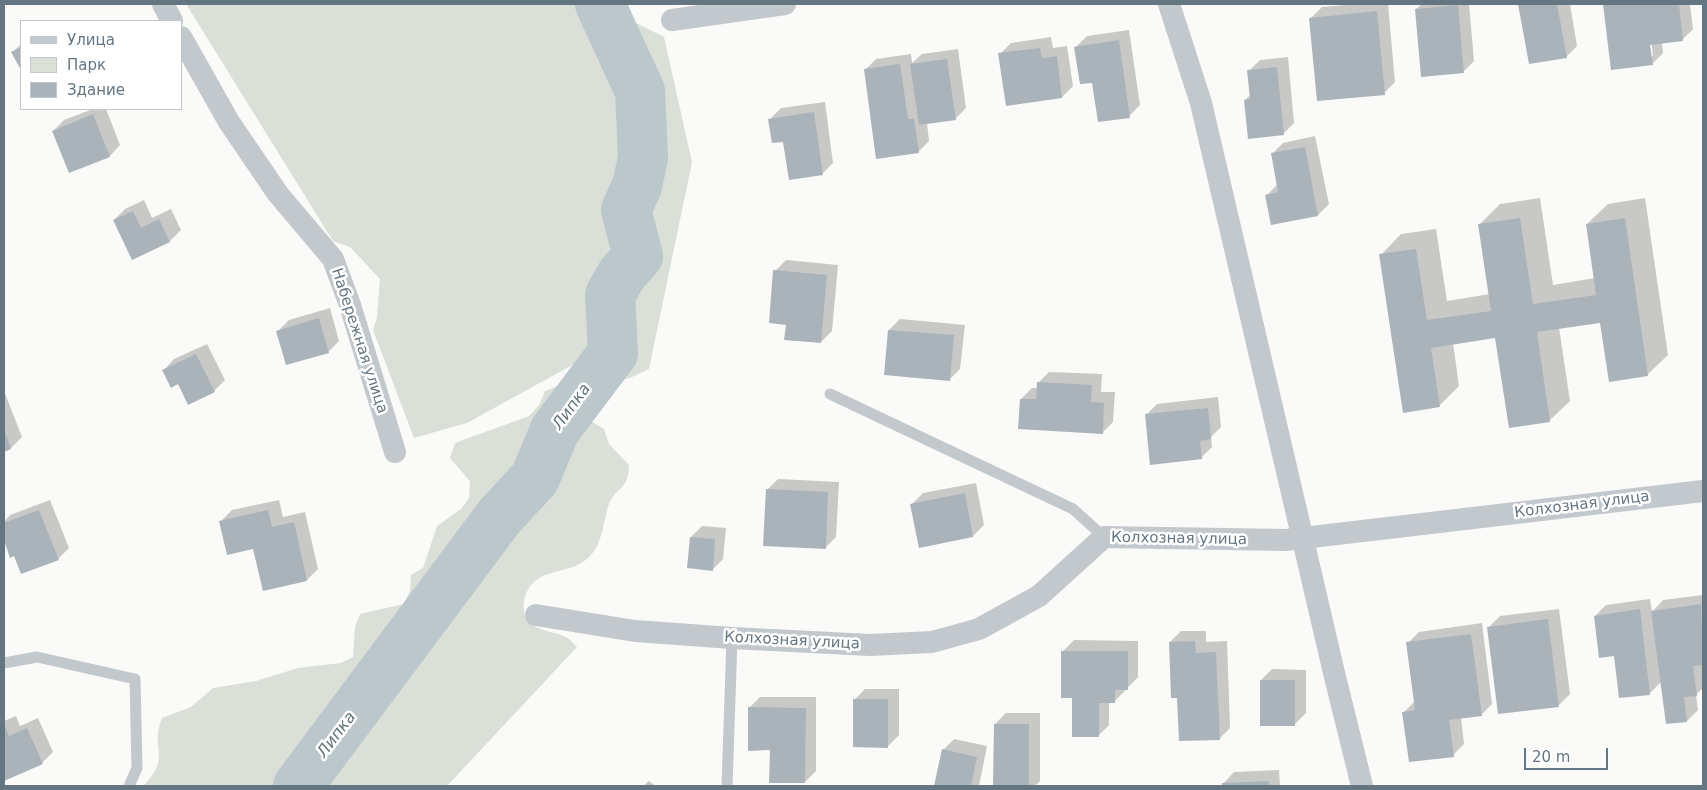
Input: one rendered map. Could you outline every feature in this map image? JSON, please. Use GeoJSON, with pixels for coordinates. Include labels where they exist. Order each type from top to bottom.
{"type":"FeatureCollection","features":[{"type":"Feature","properties":{"kind":"street"},"geometry":{"type":"LineString","coordinates":[[163,4],[171,20]]}},
{"type":"Feature","properties":{"kind":"street"},"geometry":{"type":"LineString","coordinates":[[672,20],[785,4]]}},
{"type":"Feature","properties":{"kind":"street"},"geometry":{"type":"LineString","coordinates":[[1170,4],[1201,103],[1362,786]]}},
{"type":"Feature","properties":{"kind":"street","name":"Набережная улица"},"geometry":{"type":"LineString","coordinates":[[182,39],[228,122],[278,194],[333,259],[350,305],[395,452]]}},
{"type":"Feature","properties":{"kind":"street","name":"Колхозная улица"},"geometry":{"type":"LineString","coordinates":[[536,615],[635,631],[732,638],[870,645],[932,642],[979,629],[1039,596],[1104,537],[1303,539],[1703,491]]}},
{"type":"Feature","properties":{"kind":"lane"},"geometry":{"type":"LineString","coordinates":[[830,394],[1073,509],[1104,537]]}},
{"type":"Feature","properties":{"kind":"lane"},"geometry":{"type":"LineString","coordinates":[[727,786],[732,638]]}},
{"type":"Feature","properties":{"kind":"lane"},"geometry":{"type":"LineString","coordinates":[[4,664],[37,657],[135,679],[137,768],[129,786]]}},
{"type":"Feature","properties":{"kind":"green space"},"geometry":{"type":"Polygon","coordinates":[[[186,4],[621,4],[626,18],[664,37],[692,162],[649,369],[630,378],[609,383],[585,358],[467,423],[414,438],[373,330],[377,317],[380,279],[350,247],[333,241],[186,4]]]}},
{"type":"Feature","properties":{"kind":"green space"},"geometry":{"type":"Polygon","coordinates":[[[558,386],[571,389],[581,399],[579,414],[604,429],[609,444],[629,465],[627,480],[609,504],[600,539],[594,552],[571,568],[551,573],[534,582],[528,590],[524,602],[525,614],[532,624],[566,637],[577,647],[447,786],[143,786],[152,776],[159,760],[158,738],[162,718],[191,707],[213,688],[256,681],[298,668],[341,663],[353,657],[355,627],[360,614],[404,604],[410,591],[411,575],[423,568],[437,526],[461,509],[469,498],[470,481],[450,458],[455,443],[529,416],[539,405],[545,391],[558,386]]]}},
{"type":"Feature","properties":{"kind":"building"},"geometry":{"type":"Polygon","coordinates":[[[1518,4],[1557,4],[1567,58],[1529,64],[1518,4]]]}},
{"type":"Feature","properties":{"kind":"building"},"geometry":{"type":"Polygon","coordinates":[[[1603,4],[1679,4],[1683,41],[1650,45],[1653,65],[1611,70],[1603,4]]]}},
{"type":"Feature","properties":{"kind":"building"},"geometry":{"type":"Polygon","coordinates":[[[1458,5],[1464,73],[1421,77],[1415,9],[1458,5]]]}},
{"type":"Feature","properties":{"kind":"building"},"geometry":{"type":"Polygon","coordinates":[[[1377,11],[1385,95],[1317,101],[1309,18],[1377,11]]]}},
{"type":"Feature","properties":{"kind":"building"},"geometry":{"type":"Polygon","coordinates":[[[1119,40],[1130,118],[1098,122],[1092,83],[1080,84],[1074,47],[1119,40]]]}},
{"type":"Feature","properties":{"kind":"building"},"geometry":{"type":"Polygon","coordinates":[[[20,48],[20,68],[11,52],[20,48]]]}},
{"type":"Feature","properties":{"kind":"building"},"geometry":{"type":"Polygon","coordinates":[[[1040,48],[1042,58],[1057,56],[1062,98],[1006,106],[998,53],[1040,48]]]}},
{"type":"Feature","properties":{"kind":"building"},"geometry":{"type":"Polygon","coordinates":[[[947,59],[956,120],[919,125],[910,64],[947,59]]]}},
{"type":"Feature","properties":{"kind":"building"},"geometry":{"type":"Polygon","coordinates":[[[900,64],[908,119],[914,119],[919,153],[876,159],[864,69],[900,64]]]}},
{"type":"Feature","properties":{"kind":"building"},"geometry":{"type":"Polygon","coordinates":[[[1277,67],[1284,135],[1248,139],[1244,100],[1250,99],[1247,70],[1277,67]]]}},
{"type":"Feature","properties":{"kind":"building"},"geometry":{"type":"Polygon","coordinates":[[[814,112],[823,175],[789,180],[783,142],[772,143],[768,119],[814,112]]]}},
{"type":"Feature","properties":{"kind":"building"},"geometry":{"type":"Polygon","coordinates":[[[93,114],[110,157],[69,173],[52,131],[93,114]]]}},
{"type":"Feature","properties":{"kind":"building"},"geometry":{"type":"Polygon","coordinates":[[[1305,147],[1318,216],[1271,225],[1265,195],[1278,192],[1271,153],[1305,147]]]}},
{"type":"Feature","properties":{"kind":"building"},"geometry":{"type":"Polygon","coordinates":[[[133,211],[141,228],[159,219],[170,242],[132,260],[113,220],[133,211]]]}},
{"type":"Feature","properties":{"kind":"building"},"geometry":{"type":"Polygon","coordinates":[[[1520,218],[1533,304],[1596,295],[1586,224],[1625,218],[1648,376],[1609,382],[1600,323],[1537,332],[1550,422],[1509,428],[1495,338],[1431,348],[1440,407],[1403,413],[1379,254],[1416,249],[1427,320],[1491,311],[1478,224],[1520,218]]]}},
{"type":"Feature","properties":{"kind":"building"},"geometry":{"type":"Polygon","coordinates":[[[773,270],[827,275],[821,343],[784,340],[786,325],[769,323],[773,270]]]}},
{"type":"Feature","properties":{"kind":"building"},"geometry":{"type":"Polygon","coordinates":[[[319,318],[329,353],[286,365],[276,331],[319,318]]]}},
{"type":"Feature","properties":{"kind":"building"},"geometry":{"type":"Polygon","coordinates":[[[888,330],[954,335],[950,381],[884,375],[888,330]]]}},
{"type":"Feature","properties":{"kind":"building"},"geometry":{"type":"Polygon","coordinates":[[[196,354],[215,392],[188,405],[178,384],[171,388],[162,370],[196,354]]]}},
{"type":"Feature","properties":{"kind":"building"},"geometry":{"type":"Polygon","coordinates":[[[1037,382],[1092,385],[1091,402],[1104,403],[1103,434],[1018,429],[1020,399],[1036,399],[1037,382]]]}},
{"type":"Feature","properties":{"kind":"building"},"geometry":{"type":"Polygon","coordinates":[[[1208,408],[1211,439],[1200,441],[1202,459],[1150,465],[1145,414],[1208,408]]]}},
{"type":"Feature","properties":{"kind":"building"},"geometry":{"type":"Polygon","coordinates":[[[4,429],[11,449],[4,452],[4,429]]]}},
{"type":"Feature","properties":{"kind":"building"},"geometry":{"type":"Polygon","coordinates":[[[766,489],[828,492],[826,549],[763,546],[766,489]]]}},
{"type":"Feature","properties":{"kind":"building"},"geometry":{"type":"Polygon","coordinates":[[[965,493],[973,537],[919,548],[910,504],[965,493]]]}},
{"type":"Feature","properties":{"kind":"building"},"geometry":{"type":"Polygon","coordinates":[[[39,510],[59,560],[21,574],[14,556],[10,558],[4,540],[4,523],[39,510]]]}},
{"type":"Feature","properties":{"kind":"building"},"geometry":{"type":"Polygon","coordinates":[[[268,510],[272,527],[294,522],[307,581],[263,591],[253,549],[227,555],[219,521],[268,510]]]}},
{"type":"Feature","properties":{"kind":"building"},"geometry":{"type":"Polygon","coordinates":[[[690,537],[715,539],[713,571],[687,568],[690,537]]]}},
{"type":"Feature","properties":{"kind":"building"},"geometry":{"type":"Polygon","coordinates":[[[1701,604],[1703,665],[1693,666],[1697,696],[1684,697],[1687,722],[1666,724],[1651,611],[1701,604]]]}},
{"type":"Feature","properties":{"kind":"building"},"geometry":{"type":"Polygon","coordinates":[[[1640,609],[1650,695],[1619,698],[1614,656],[1599,658],[1594,616],[1640,609]]]}},
{"type":"Feature","properties":{"kind":"building"},"geometry":{"type":"Polygon","coordinates":[[[1548,619],[1559,707],[1498,714],[1487,627],[1548,619]]]}},
{"type":"Feature","properties":{"kind":"building"},"geometry":{"type":"Polygon","coordinates":[[[1471,634],[1482,716],[1449,720],[1454,757],[1409,762],[1402,712],[1415,710],[1406,642],[1471,634]]]}},
{"type":"Feature","properties":{"kind":"building"},"geometry":{"type":"Polygon","coordinates":[[[1195,641],[1196,653],[1216,652],[1220,740],[1179,741],[1177,698],[1171,698],[1169,642],[1195,641]]]}},
{"type":"Feature","properties":{"kind":"building"},"geometry":{"type":"Polygon","coordinates":[[[1061,651],[1128,651],[1128,690],[1115,690],[1115,703],[1099,703],[1099,737],[1072,737],[1072,698],[1061,698],[1061,651]]]}},
{"type":"Feature","properties":{"kind":"building"},"geometry":{"type":"Polygon","coordinates":[[[1260,680],[1295,680],[1295,726],[1260,726],[1260,680]]]}},
{"type":"Feature","properties":{"kind":"building"},"geometry":{"type":"Polygon","coordinates":[[[853,699],[888,699],[888,748],[853,747],[853,699]]]}},
{"type":"Feature","properties":{"kind":"building"},"geometry":{"type":"Polygon","coordinates":[[[748,707],[806,708],[805,783],[769,783],[770,750],[748,751],[748,707]]]}},
{"type":"Feature","properties":{"kind":"building"},"geometry":{"type":"Polygon","coordinates":[[[4,724],[9,736],[27,728],[43,764],[4,781],[4,724]]]}},
{"type":"Feature","properties":{"kind":"building"},"geometry":{"type":"Polygon","coordinates":[[[994,724],[1029,724],[1029,786],[993,786],[994,724]]]}},
{"type":"Feature","properties":{"kind":"building"},"geometry":{"type":"Polygon","coordinates":[[[942,749],[977,757],[971,786],[934,786],[942,749]]]}},
{"type":"Feature","properties":{"kind":"building"},"geometry":{"type":"Polygon","coordinates":[[[1269,781],[1269,786],[1222,786],[1222,783],[1269,781]]]}},
{"type":"Feature","properties":{"kind":"waterway","name":"Липка"},"geometry":{"type":"LineString","coordinates":[[298,786],[499,517],[535,478],[555,430],[613,353],[610,295],[622,274],[638,256],[626,210],[637,186],[643,158],[640,91],[600,4]]}}]}
